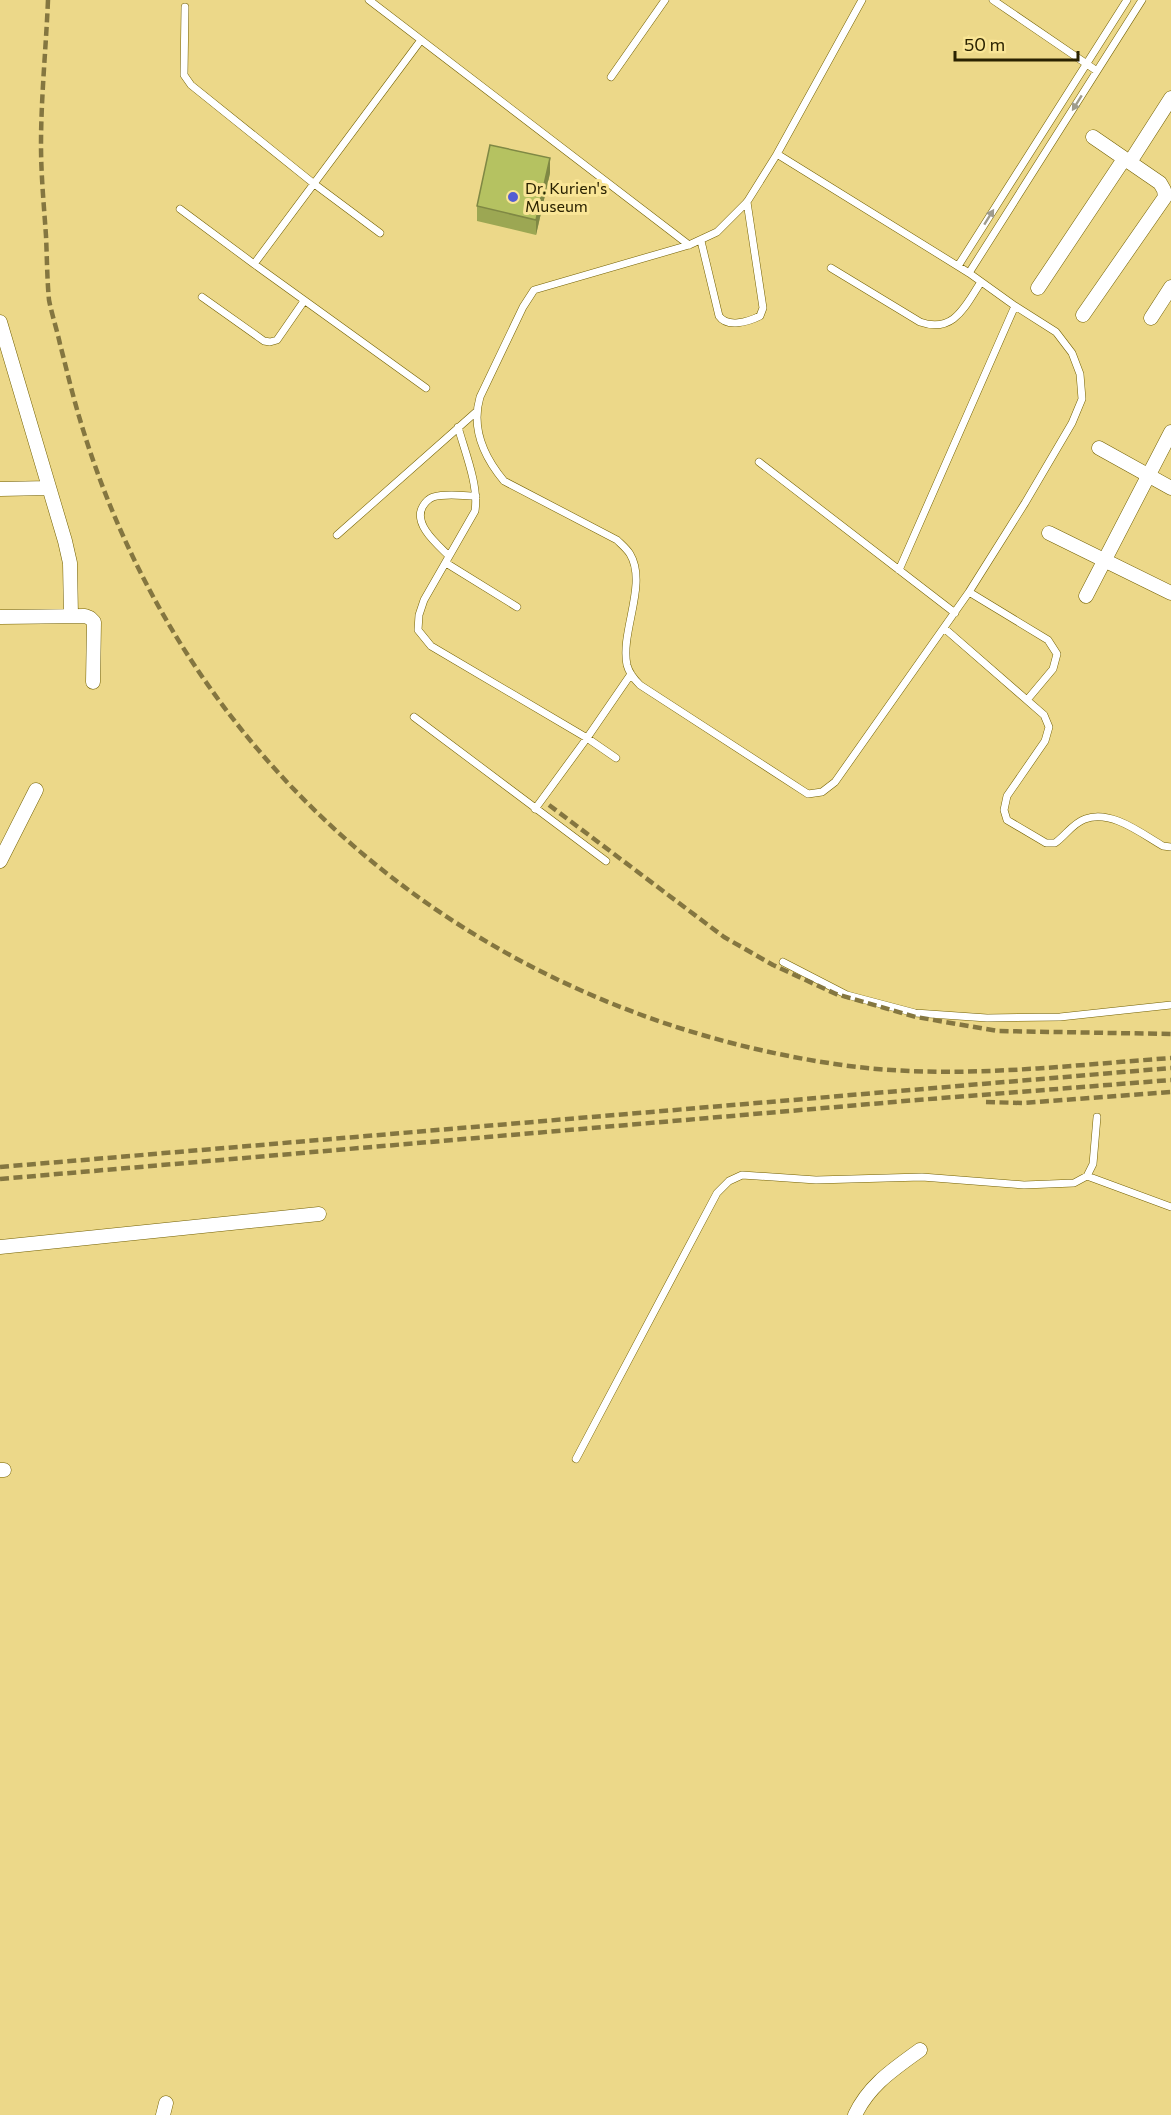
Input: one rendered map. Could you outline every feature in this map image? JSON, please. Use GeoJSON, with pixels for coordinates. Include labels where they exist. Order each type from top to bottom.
{"type":"FeatureCollection","features":[{"type":"Feature","properties":{"kind":"street"},"geometry":{"type":"LineString","coordinates":[[1038,288],[1171,98]]}},
{"type":"Feature","properties":{"kind":"street"},"geometry":{"type":"LineString","coordinates":[[1083,315],[1165,197],[1160,183],[1093,137]]}},
{"type":"Feature","properties":{"kind":"street"},"geometry":{"type":"LineString","coordinates":[[1151,318],[1171,287]]}},
{"type":"Feature","properties":{"kind":"street"},"geometry":{"type":"LineString","coordinates":[[0,322],[5,357],[49,488],[70,563],[71,616]]}},
{"type":"Feature","properties":{"kind":"street"},"geometry":{"type":"LineString","coordinates":[[1086,596],[1171,432]]}},
{"type":"Feature","properties":{"kind":"street"},"geometry":{"type":"LineString","coordinates":[[1099,448],[1171,488]]}},
{"type":"Feature","properties":{"kind":"street"},"geometry":{"type":"LineString","coordinates":[[0,489],[49,488]]}},
{"type":"Feature","properties":{"kind":"street"},"geometry":{"type":"LineString","coordinates":[[1049,533],[1171,593]]}},
{"type":"Feature","properties":{"kind":"street"},"geometry":{"type":"LineString","coordinates":[[0,617],[85,616],[90,618],[93,622],[93,682]]}},
{"type":"Feature","properties":{"kind":"street"},"geometry":{"type":"LineString","coordinates":[[0,861],[36,790]]}},
{"type":"Feature","properties":{"kind":"street"},"geometry":{"type":"LineString","coordinates":[[0,1247],[319,1214]]}},
{"type":"Feature","properties":{"kind":"street"},"geometry":{"type":"LineString","coordinates":[[855,2115],[862,2100],[878,2081],[920,2050]]}},
{"type":"Feature","properties":{"kind":"lane"},"geometry":{"type":"LineString","coordinates":[[369,0],[689,245]]}},
{"type":"Feature","properties":{"kind":"lane"},"geometry":{"type":"LineString","coordinates":[[611,77],[665,0]]}},
{"type":"Feature","properties":{"kind":"lane"},"geometry":{"type":"LineString","coordinates":[[777,154],[969,273],[1056,332],[1072,353],[1080,374],[1082,399],[1072,423],[1025,503],[955,613],[835,782],[822,792],[808,794],[640,685],[631,674],[627,664],[636,573],[630,554],[617,540],[504,481],[486,455],[479,433],[476,412],[480,398],[523,307],[534,290],[701,241],[717,232],[747,202],[777,154],[862,0]]}},
{"type":"Feature","properties":{"kind":"lane"},"geometry":{"type":"LineString","coordinates":[[993,0],[1097,70]]}},
{"type":"Feature","properties":{"kind":"lane"},"geometry":{"type":"LineString","coordinates":[[958,266],[1085,62],[1127,0]]}},
{"type":"Feature","properties":{"kind":"lane"},"geometry":{"type":"LineString","coordinates":[[969,273],[1142,0]]}},
{"type":"Feature","properties":{"kind":"lane"},"geometry":{"type":"LineString","coordinates":[[185,7],[184,75],[191,85],[380,233]]}},
{"type":"Feature","properties":{"kind":"lane"},"geometry":{"type":"LineString","coordinates":[[254,264],[421,40]]}},
{"type":"Feature","properties":{"kind":"lane"},"geometry":{"type":"LineString","coordinates":[[701,241],[718,316],[727,324],[753,320],[760,316],[763,308],[747,202]]}},
{"type":"Feature","properties":{"kind":"lane"},"geometry":{"type":"LineString","coordinates":[[180,209],[426,388]]}},
{"type":"Feature","properties":{"kind":"lane"},"geometry":{"type":"LineString","coordinates":[[831,268],[928,325],[944,324],[954,320],[981,282]]}},
{"type":"Feature","properties":{"kind":"lane"},"geometry":{"type":"LineString","coordinates":[[202,297],[264,341],[270,342],[277,340],[304,301]]}},
{"type":"Feature","properties":{"kind":"lane"},"geometry":{"type":"LineString","coordinates":[[899,570],[1015,306]]}},
{"type":"Feature","properties":{"kind":"lane"},"geometry":{"type":"LineString","coordinates":[[337,535],[476,412]]}},
{"type":"Feature","properties":{"kind":"lane"},"geometry":{"type":"LineString","coordinates":[[458,427],[476,496],[475,511],[424,600],[419,615],[418,630],[431,646],[587,738],[616,758]]}},
{"type":"Feature","properties":{"kind":"lane"},"geometry":{"type":"LineString","coordinates":[[759,462],[955,613]]}},
{"type":"Feature","properties":{"kind":"lane"},"geometry":{"type":"LineString","coordinates":[[476,496],[434,497],[427,500],[420,510],[421,521],[424,529],[448,560],[517,608]]}},
{"type":"Feature","properties":{"kind":"lane"},"geometry":{"type":"LineString","coordinates":[[969,592],[1048,640],[1057,654],[1053,669],[1027,700]]}},
{"type":"Feature","properties":{"kind":"lane"},"geometry":{"type":"LineString","coordinates":[[944,628],[1044,715],[1049,727],[1045,741],[1007,796],[1004,810],[1007,820],[1046,843],[1055,843],[1085,818],[1108,818],[1163,846],[1171,847]]}},
{"type":"Feature","properties":{"kind":"lane"},"geometry":{"type":"LineString","coordinates":[[535,808],[631,674]]}},
{"type":"Feature","properties":{"kind":"lane"},"geometry":{"type":"LineString","coordinates":[[414,717],[606,861]]}},
{"type":"Feature","properties":{"kind":"lane"},"geometry":{"type":"LineString","coordinates":[[783,962],[847,995],[915,1013],[987,1018],[1060,1017],[1171,1005]]}},
{"type":"Feature","properties":{"kind":"lane"},"geometry":{"type":"LineString","coordinates":[[576,1458],[717,1193],[729,1181],[742,1175],[816,1180],[922,1177],[1032,1185],[1074,1183],[1087,1176],[1093,1164],[1097,1117]]}},
{"type":"Feature","properties":{"kind":"lane"},"geometry":{"type":"LineString","coordinates":[[1087,1176],[1171,1207]]}},
{"type":"Feature","properties":{"kind":"building","name":"Dr. Kurien's Museum"},"geometry":{"type":"Polygon","coordinates":[[[490,145],[550,158],[536,220],[477,206],[490,145]]]}},
{"type":"Feature","properties":{"kind":"railway"},"geometry":{"type":"LineString","coordinates":[[48,0],[41,145],[48,292],[81,423],[129,549],[193,663],[272,765],[364,854],[467,930],[581,991],[704,1036],[835,1064],[919,1071],[961,1072],[1045,1068],[1171,1058]]}},
{"type":"Feature","properties":{"kind":"railway"},"geometry":{"type":"LineString","coordinates":[[549,805],[724,937],[773,965],[836,994],[916,1017],[998,1031],[1171,1034]]}},
{"type":"Feature","properties":{"kind":"railway"},"geometry":{"type":"LineString","coordinates":[[0,1167],[1171,1068]]}},
{"type":"Feature","properties":{"kind":"railway"},"geometry":{"type":"LineString","coordinates":[[0,1179],[1171,1080]]}},
{"type":"Feature","properties":{"kind":"railway"},"geometry":{"type":"LineString","coordinates":[[986,1102],[1022,1103],[1171,1092]]}},
{"type":"Feature","properties":{"kind":"place","name":"Dr. Kurien's Museum"},"geometry":{"type":"Point","coordinates":[513,197]}}]}
